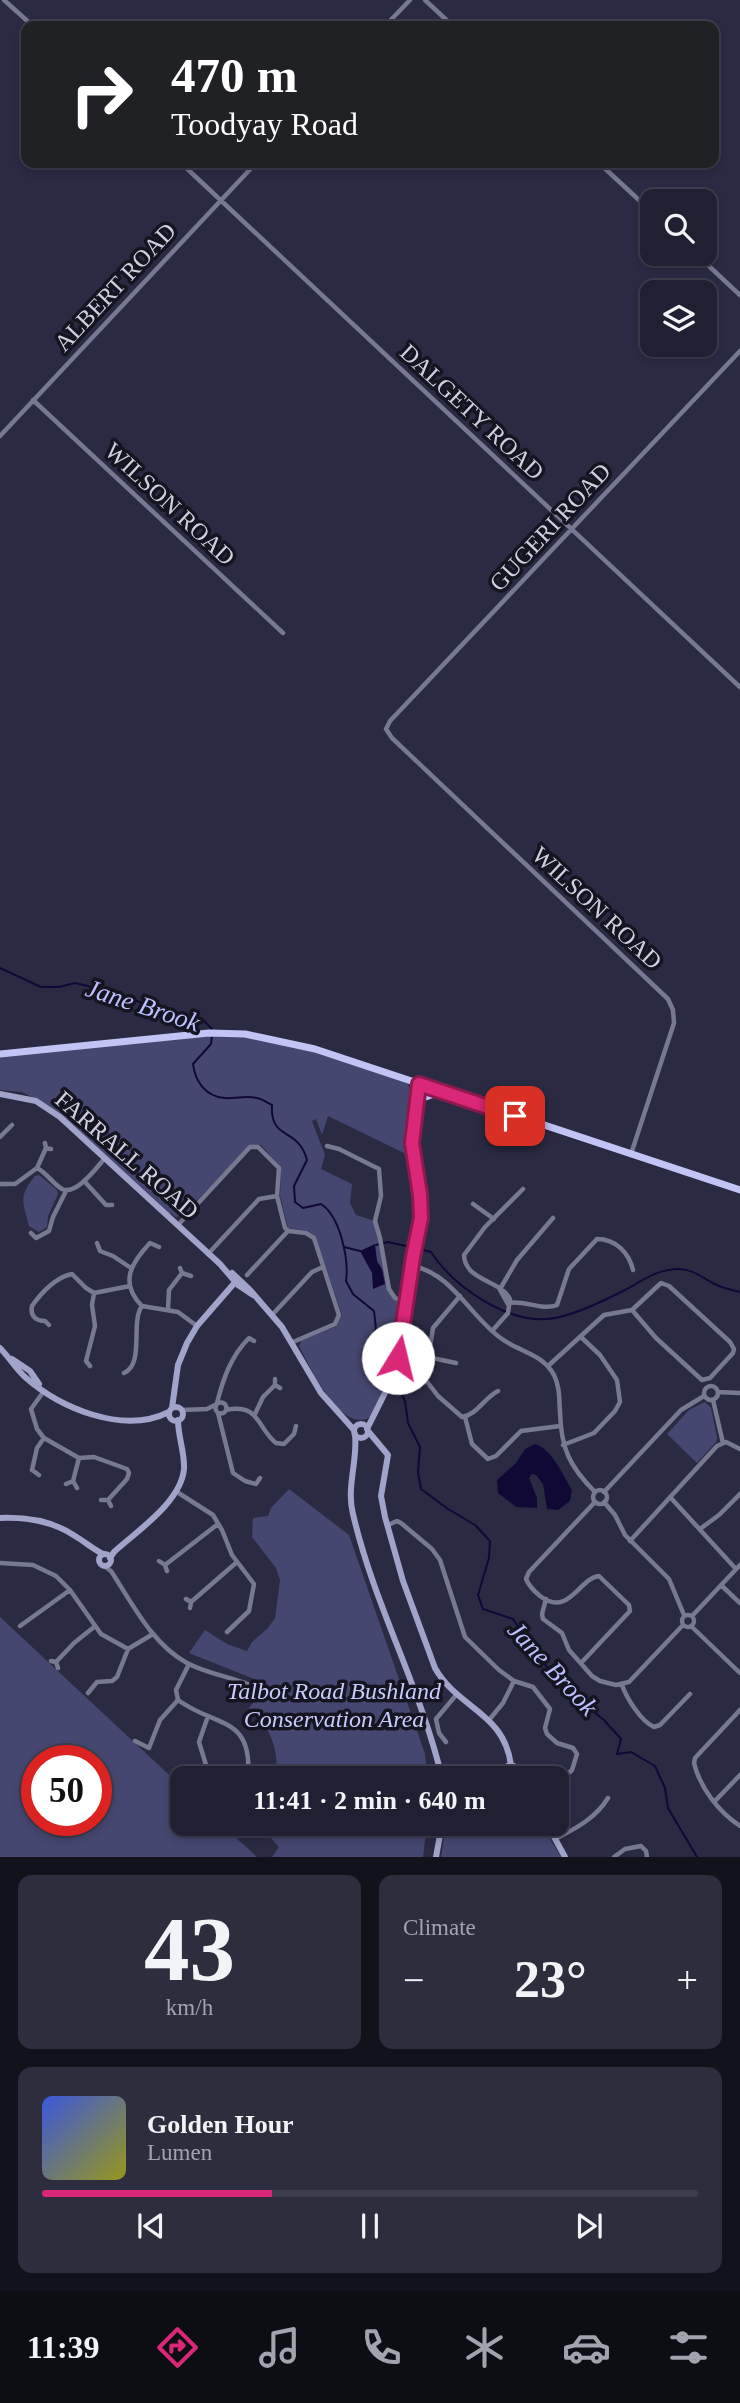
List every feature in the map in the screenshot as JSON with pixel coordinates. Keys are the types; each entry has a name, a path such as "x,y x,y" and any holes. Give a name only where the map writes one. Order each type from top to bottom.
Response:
{"main road":[{"path":"0,1054 199,1034 245,1034 288,1042 740,1190"},
{"path":"422,1085 412,1143 421,1206 403,1326 391,1384 377,1412 358,1435 350,1490 355,1521 373,1580 438,1766"},
{"name":"FARRALL ROAD","path":"0,1094 23,1097 48,1108 253,1295 293,1342 321,1393 358,1435"},
{"path":"418,1100 434,1094 468,1101"},
{"path":"0,1518 49,1523 75,1535 107,1560 167,1504 177,1492 184,1467 175,1396 178,1365 197,1326 238,1282"},
{"path":"0,1348 23,1375 68,1406 82,1412 133,1421 177,1414"},
{"name":"FARRALL ROAD","path":"343,1415 364,1427 378,1442"},
{"path":"358,1435 364,1427"},
{"path":"358,1435 378,1442 388,1455 381,1496 387,1525 403,1581 435,1668 457,1694 499,1730 508,1746 509,1766"},
{"path":"436,1857 440,1836"},
{"path":"553,1836 565,1857"}],"street":[{"path":"4,0 27,21"},
{"path":"390,21 410,0"},
{"path":"425,0 448,21"},
{"name":"DALGETY ROAD","path":"186,168 740,687"},
{"name":"ALBERT ROAD","path":"0,436 251,168"},
{"path":"604,168 640,201"},
{"path":"709,266 740,295"},
{"name":"GUGERI ROAD","path":"386,729 740,351"},
{"name":"WILSON ROAD","path":"33,400 283,633"},
{"name":"WILSON ROAD","path":"386,729 392,738 668,999 673,1010 674,1023 631,1154"},
{"path":"0,1138 8,1126"},
{"path":"327,1146 339,1149 379,1169 380,1199 375,1218 390,1293 394,1298 407,1303"},
{"path":"0,1184 15,1184 37,1168 47,1147"},
{"path":"178,1225 252,1147 260,1148 278,1166 277,1196 288,1231"},
{"path":"31,1233 35,1240 49,1231 53,1216 66,1191 85,1182 105,1158"},
{"path":"37,1168 66,1191"},
{"path":"85,1182 106,1205 112,1205"},
{"path":"492,1331 507,1315 507,1294 471,1272 464,1260 465,1252 523,1189"},
{"path":"208,1254 260,1199 277,1196"},
{"path":"473,1204 494,1219"},
{"path":"500,1289 514,1264 553,1218"},
{"path":"288,1231 306,1233 314,1238 339,1315 339,1321 293,1342"},
{"path":"247,1275 288,1231"},
{"path":"509,1305 523,1302 548,1307 557,1305 567,1272 597,1239 622,1248 633,1270"},
{"path":"159,1247 149,1240 131,1268 130,1286 136,1300 151,1309 178,1312 197,1326"},
{"path":"97,1243 98,1253 113,1256 131,1268"},
{"path":"272,1315 312,1272 323,1267"},
{"path":"413,1267 433,1274 460,1296 492,1331 548,1366 559,1391 563,1445 572,1465 595,1492"},
{"path":"168,1310 169,1290 181,1271 191,1276"},
{"path":"49,1325 45,1321 37,1320 31,1310 34,1302 60,1278 72,1274 94,1293"},
{"path":"548,1366 604,1315 632,1310 657,1285 664,1284 730,1342 733,1353 710,1378 702,1380 656,1338 632,1310"},
{"path":"94,1293 130,1286"},
{"path":"90,1366 83,1361 95,1326 92,1305 94,1293"},
{"path":"460,1296 435,1325 424,1375 426,1381 458,1416 465,1417 498,1391"},
{"path":"128,1373 138,1339 135,1319 142,1306"},
{"path":"251,1337 236,1353 223,1378 221,1420 233,1472 245,1481 256,1484 261,1490"},
{"path":"563,1445 594,1433 620,1402 617,1380 600,1355 581,1337"},
{"path":"427,1357 456,1363"},
{"path":"255,1414 268,1390 277,1384"},
{"path":"713,1400 704,1396 704,1390 710,1386 718,1392 740,1393"},
{"path":"42,1388 31,1409 37,1429 44,1438 79,1458 94,1457 127,1469 127,1479 105,1500 111,1506"},
{"path":"718,1392 713,1400 723,1443"},
{"path":"604,1492 681,1410 704,1396"},
{"path":"177,1414 221,1407 242,1409 255,1414 276,1443 284,1444 297,1434 296,1426"},
{"path":"465,1417 472,1444 484,1457 491,1459 521,1431 560,1426"},
{"path":"39,1475 30,1472 37,1448 44,1438"},
{"path":"630,1541 717,1446 729,1443 740,1449"},
{"path":"77,1489 73,1481 79,1458"},
{"path":"256,1484 260,1478"},
{"path":"66,1483 73,1481"},
{"path":"177,1492 207,1510 218,1524 237,1562 252,1578 254,1589 249,1611 227,1632"},
{"path":"595,1492 604,1492 607,1496 604,1502"},
{"path":"595,1492 595,1502"},
{"path":"700,1530 740,1494"},
{"path":"670,1497 738,1567 692,1616"},
{"path":"581,1663 630,1611 629,1605 595,1576 571,1598 561,1601 546,1599 530,1586 526,1579 529,1572 595,1502 604,1502"},
{"path":"604,1502 630,1541 669,1579 684,1615"},
{"path":"387,1525 397,1521 401,1523 435,1551 465,1637 495,1668 514,1681 531,1685 541,1696 550,1709 545,1728 547,1734 557,1743 577,1752 569,1773"},
{"path":"159,1561 166,1568 218,1524"},
{"path":"107,1560 153,1634 168,1650 189,1664 259,1689"},
{"path":"186,1599 191,1605 237,1562"},
{"path":"0,1563 33,1565 55,1576 70,1590 101,1634 128,1649"},
{"path":"721,1585 740,1603"},
{"path":"18,1627 70,1590"},
{"path":"546,1599 542,1619 562,1633 567,1647 597,1680 622,1685 629,1682 683,1625"},
{"path":"684,1615 692,1616"},
{"path":"683,1625 681,1620 684,1615"},
{"path":"691,1626 694,1621 692,1616"},
{"path":"683,1625 691,1626 740,1673"},
{"path":"55,1663 94,1627"},
{"path":"91,1699 86,1692 97,1682 112,1681 117,1677 128,1649 153,1634"},
{"path":"178,1700 176,1690 189,1664"},
{"path":"489,1720 503,1703 514,1681"},
{"path":"622,1685 626,1695 648,1724 654,1727 660,1725 690,1694"},
{"path":"446,1742 439,1732 436,1719 457,1694"},
{"path":"178,1700 228,1724 246,1744 249,1766"},
{"path":"135,1741 150,1751 160,1720 178,1700"},
{"path":"740,1710 695,1758 695,1768 714,1802 740,1826"},
{"path":"206,1766 199,1742 208,1716"},
{"path":"714,1802 740,1775"},
{"path":"555,1839 584,1822 600,1809 608,1798"},
{"path":"614,1857 625,1849 637,1846 644,1847 647,1857"}],"green space":[{"path":"218,1033 288,1042 398,1077 408,1084 412,1093 408,1122 410,1153 404,1153 328,1116 322,1135 316,1119 312,1121 325,1155 321,1169 352,1184 350,1203 356,1215 375,1221 390,1293 406,1302 395,1372 379,1408 365,1419 353,1419 330,1400 299,1346 302,1340 337,1326 342,1315 316,1237 308,1231 288,1228 280,1196 281,1168 261,1145 249,1146 182,1216 175,1217 171,1213 169,1215 40,1101 22,1092 0,1090 0,1054"},
{"path":"39,1175 56,1189 58,1194 48,1216 47,1227 39,1232 29,1226 23,1199 30,1183"},
{"path":"705,1402 711,1408 717,1438 697,1463 667,1434 689,1410"},
{"name":"Talbot Road Bushland Conservation Area","path":"289,1489 349,1535 425,1754 426,1766 277,1766 272,1739 263,1723 249,1708 267,1684 189,1653 205,1630 227,1644 247,1651 275,1618 280,1580 276,1568 252,1537 253,1518 268,1516 271,1508"},
{"name":"Talbot Road Bushland Conservation Area","path":"0,1617 170,1776 170,1836 234,1836 257,1857 0,1857"},
{"path":"426,1836 423,1857 272,1857 279,1847 270,1837"},
{"path":"444,1836 548,1836 561,1857 441,1857"}],"shaded area":[{"path":"375,1244 377,1261 385,1284 373,1289 372,1273 360,1251"},
{"path":"535,1444 552,1457 572,1490 570,1501 558,1510 547,1509 543,1484 536,1475 532,1474 529,1478 537,1498 537,1508 516,1507 498,1493 497,1480 516,1463 525,1449"}],"waterway":[{"name":"Jane Brook","path":"0,968 41,987 59,987 75,983 92,987 115,999 133,999 167,1014 203,1020 212,1029"},
{"name":"Jane Brook","path":"212,1035 211,1044 193,1064 199,1082 206,1091 217,1097 253,1097 272,1105 275,1124 303,1149 307,1160 294,1186 295,1202 303,1208 321,1204 333,1218 342,1239 346,1281 353,1294 374,1311 376,1329 364,1353 363,1366 373,1375 388,1382"},
{"path":"376,1245 388,1242 415,1248"},
{"path":"344,1247 360,1251"},
{"path":"420,1249 431,1252 452,1277 481,1299 514,1315 531,1318 547,1319 573,1313 610,1298 652,1275 676,1269 688,1270 719,1286 740,1292"},
{"name":"Jane Brook","path":"393,1385 399,1389 405,1401 408,1423 420,1447 418,1472 421,1489 475,1525 490,1541 489,1558 478,1595 483,1609 513,1619 536,1655 576,1698 604,1720 621,1739 617,1754 631,1752 655,1766 665,1788 668,1808 697,1857"}],"route":[{"path":"398,1358 421,1218 412,1143 419,1084 515,1116"}]}
